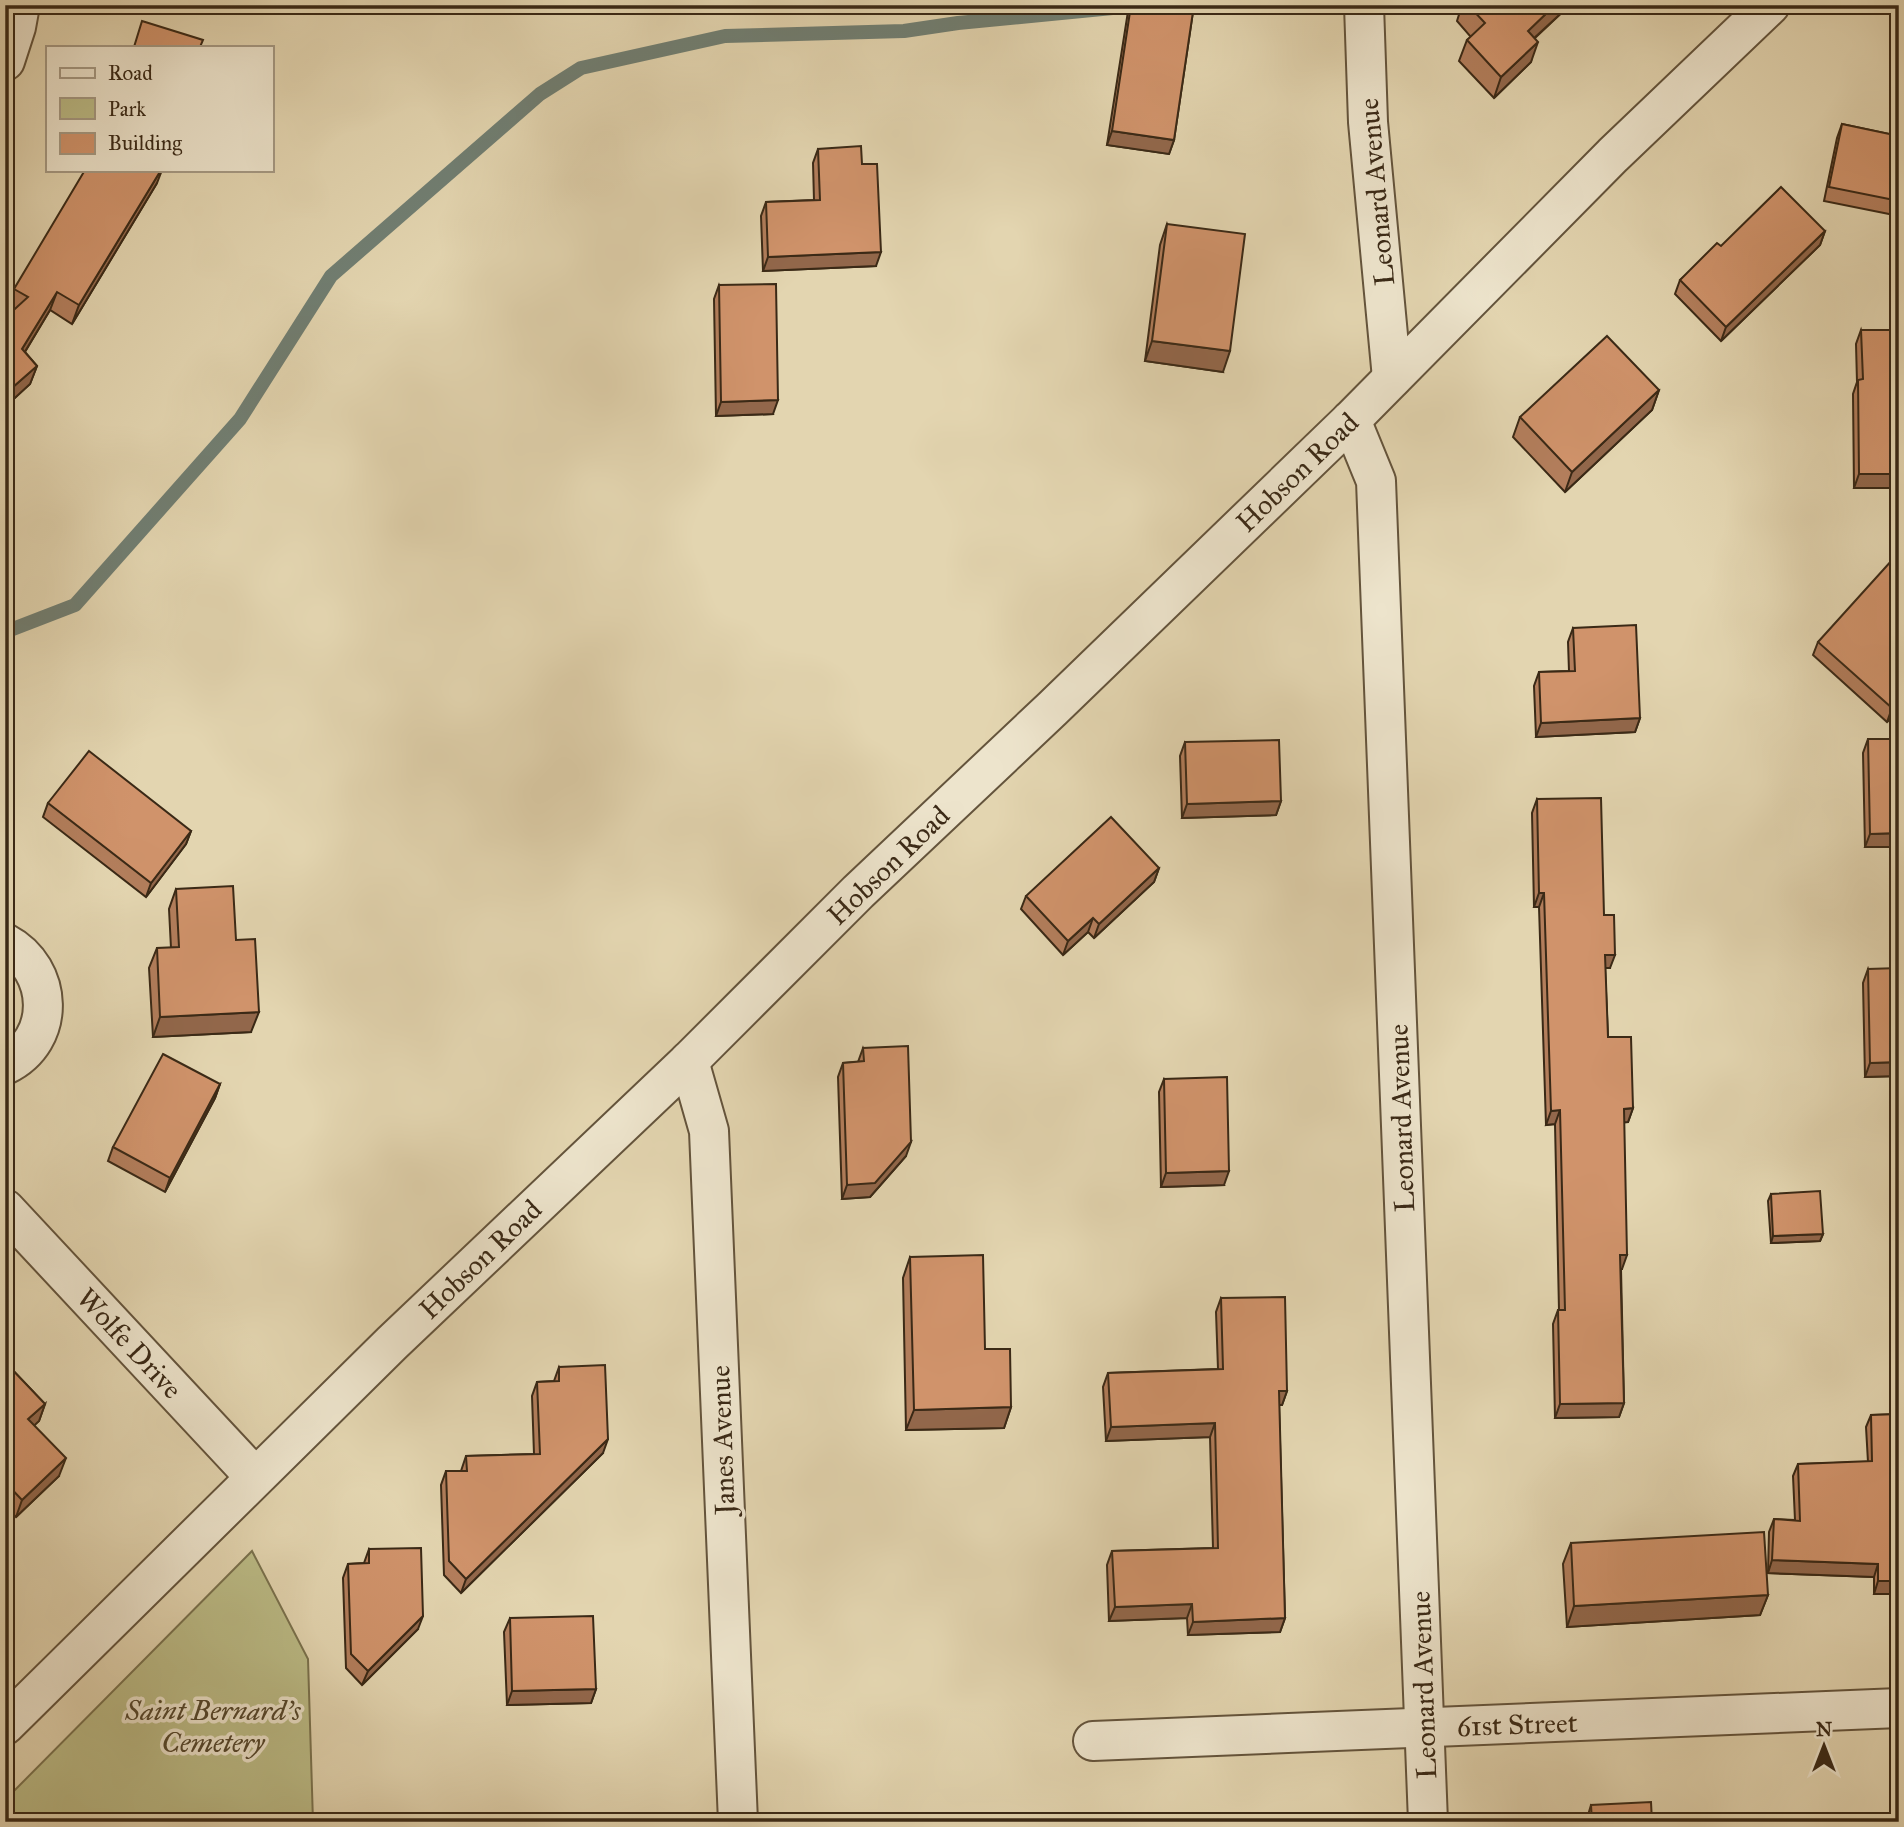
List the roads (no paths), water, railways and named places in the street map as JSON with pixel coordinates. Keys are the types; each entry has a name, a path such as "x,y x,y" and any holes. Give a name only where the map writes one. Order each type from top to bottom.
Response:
{"street":[{"path":"5,61 20,5"},
{"name":"Leonard Avenue","path":"1364,5 1368,122 1392,378"},
{"name":"Hobson Road","path":"5,1725 391,1343 689,1061 858,892 1351,420 1613,155 1770,5"},
{"name":"Leonard Avenue","path":"1351,420 1376,481 1428,1822"},
{"path":"5,943 15,948 31,963 40,983 44,1005 40,1026 30,1045 5,1065"},
{"name":"Janes Avenue","path":"689,1061 709,1130 738,1822"},
{"name":"Wolfe Drive","path":"5,1209 255,1477"},
{"name":"61st Street","path":"1093,1741 1899,1707"}],"waterway":[{"path":"5,632 75,605 240,419 331,276 540,94 581,68 725,36 904,31 958,23 1143,5"}],"park label":[{"name":"Saint Bernard's Cemetery","path":"213,1726"}]}
